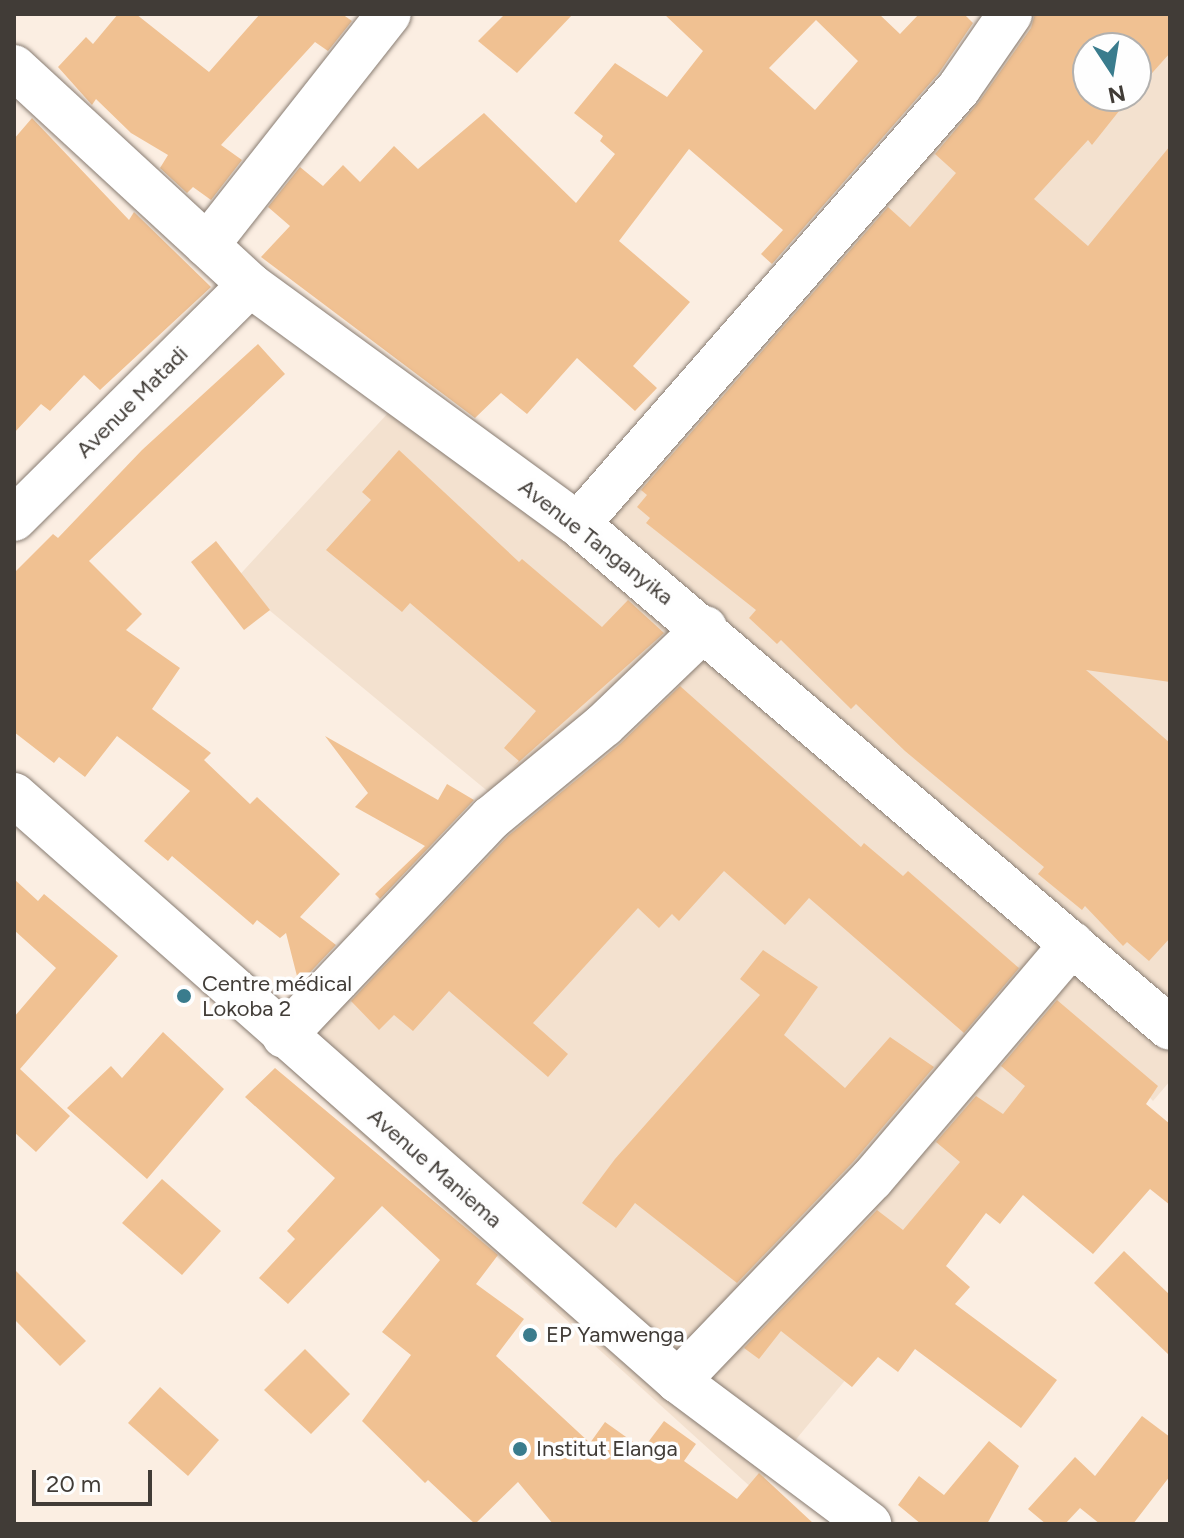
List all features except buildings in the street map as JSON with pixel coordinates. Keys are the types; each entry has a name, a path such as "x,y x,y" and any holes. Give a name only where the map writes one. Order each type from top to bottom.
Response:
{"street":[{"path":"207,245 389,14"},
{"path":"578,524 959,88 1010,14"},
{"name":"Avenue Tanganyika","path":"14,67 250,285 578,524 705,628 1170,1028"},
{"name":"Avenue Matadi","path":"22,497 250,285"},
{"path":"284,1036 491,818 604,725 705,628"},
{"name":"Avenue Maniema","path":"14,795 678,1381 869,1524"},
{"path":"678,1381 872,1179 1072,944"}],"shaded area":[{"path":"1003,14 1170,14 1170,1081 1153,1101 1113,1058 754,1490 272,1053 491,794 234,581 410,389 587,503"}],"place":[{"name":"Centre médical Lokoba 2","path":"184,996"},
{"name":"EP Yamwenga","path":"530,1335"},
{"name":"Institut Elanga","path":"520,1449"}]}
